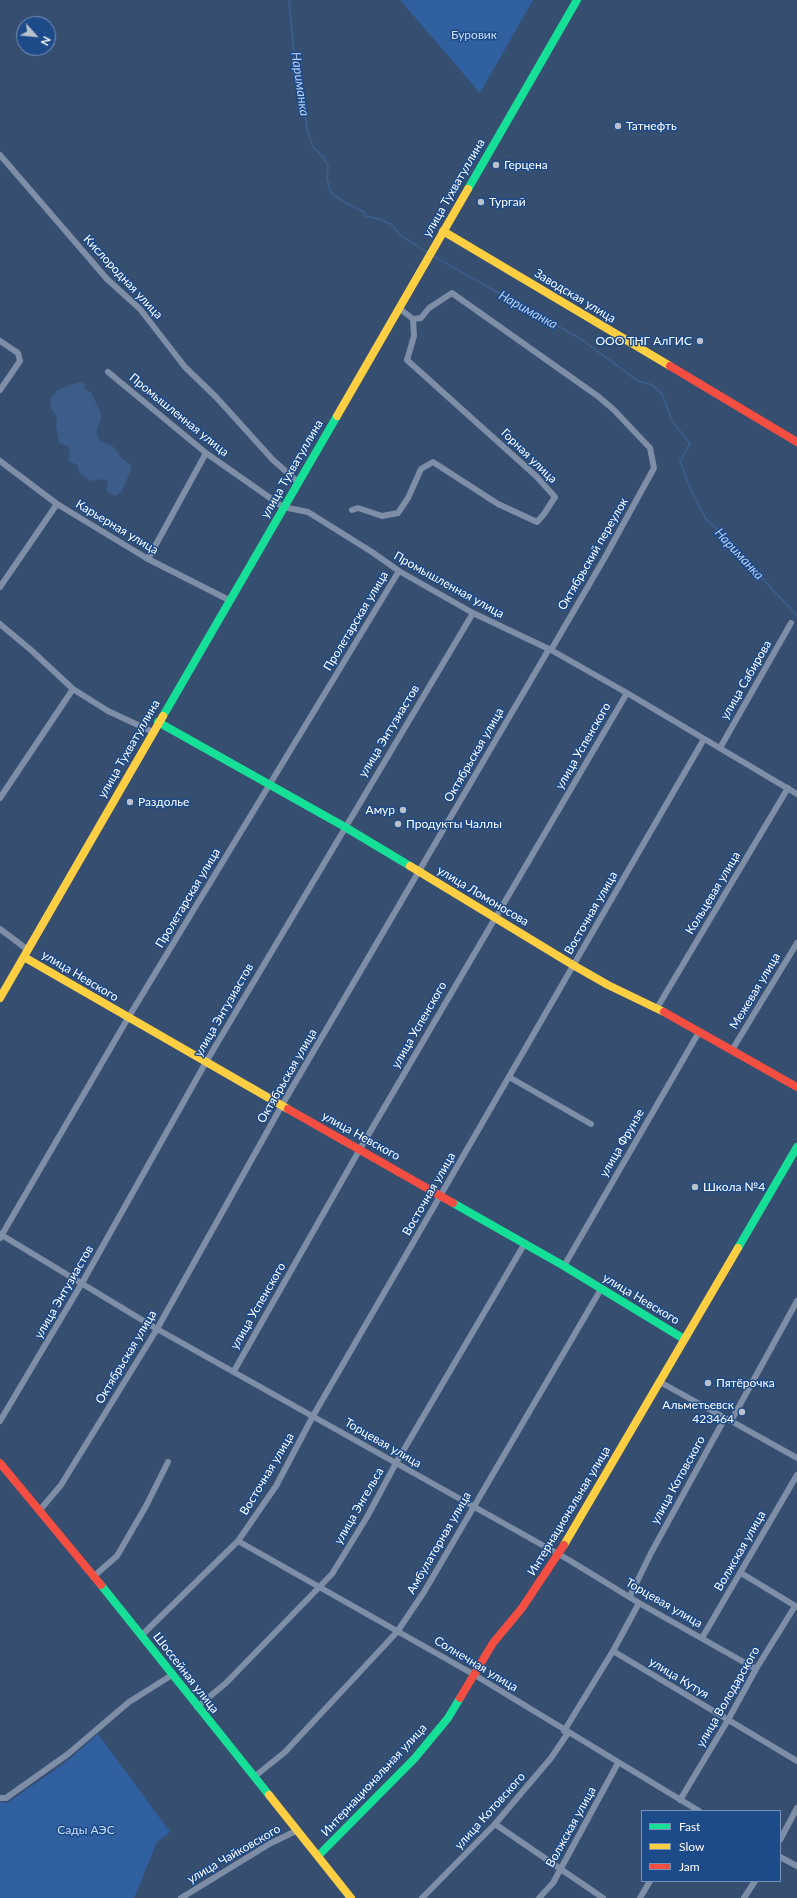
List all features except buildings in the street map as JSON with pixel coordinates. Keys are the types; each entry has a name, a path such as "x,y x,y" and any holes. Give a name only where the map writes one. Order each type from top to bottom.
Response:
{"street":[{"name":"улица Тухватуллина","path":"0,998 158,722 577,0"},
{"name":"Кислородная улица","path":"0,155 107,279 140,309 185,367 216,397 273,460 298,482"},
{"name":"Заводская улица","path":"444,231 797,442"},
{"name":"Октябрьский переулок","path":"412,319 421,318 429,308 452,293 614,410 650,448 654,468 604,559 550,650"},
{"path":"399,308 412,319"},
{"name":"Горная улица","path":"352,510 358,508 382,516 398,513 408,498 421,469 432,462 498,504 537,522 555,497 536,476 407,360 414,336 412,319"},
{"path":"0,341 18,353 20,361 0,390"},
{"name":"Промышленная улица","path":"108,372 206,453 283,507 308,512 372,552 399,572 473,613 550,650 627,693 797,794"},
{"path":"148,559 206,453"},
{"name":"Карьерная улица","path":"0,460 57,504 148,559 229,600"},
{"path":"0,587 57,504"},
{"name":"Пролетарская улица","path":"1,1236 128,1018 268,785 399,572"},
{"name":"улица Энтузиастов","path":"0,1421 82,1283 206,1062 473,613"},
{"name":"улица Сабирова","path":"720,748 791,623"},
{"path":"0,624 73,689 108,711 153,732"},
{"name":"Октябрьская улица","path":"39,1511 61,1485 157,1328 282,1105 550,650"},
{"path":"0,798 73,689"},
{"name":"улица Успенского","path":"234,1371 360,1149 627,693"},
{"name":"улица Ломоносова","path":"158,722 345,827 496,916 573,965 608,985 657,1008 797,1087"},
{"name":"Восточная улица","path":"142,1636 238,1541 276,1486 313,1416 704,738"},
{"name":"Кольцевая улица","path":"657,1008 788,788"},
{"path":"0,929 26,953"},
{"name":"Межевая улица","path":"732,1050 797,943"},
{"name":"улица Невского","path":"26,953 128,1018 525,1243 684,1339"},
{"name":"улица Фрунзе","path":"564,1266 699,1032"},
{"path":"509,1077 591,1124"},
{"name":"Интернациональная улица","path":"318,1856 415,1758 448,1718 492,1643 522,1608 558,1555 797,1147"},
{"name":"Торцевая улица","path":"1,1236 157,1328 473,1506 630,1596 639,1603 756,1669"},
{"name":"улица Энгельса","path":"197,1707 226,1683 332,1574 367,1517 396,1463 525,1243"},
{"name":"Амбулаторная улица","path":"254,1777 285,1752 398,1632 424,1592 601,1289"},
{"name":"улица Котовского","path":"630,1596 651,1553 797,1301"},
{"path":"660,1382 797,1458"},
{"path":"93,1577 117,1556 146,1506 168,1462"},
{"name":"Шоссейная улица","path":"0,1463 298,1830 348,1897"},
{"name":"Волжская улица","path":"702,1638 797,1475"},
{"name":"Солнечная улица","path":"238,1541 473,1674 680,1800 690,1809"},
{"path":"741,1573 796,1607"},
{"name":"улица Котовского","path":"422,1898 495,1824 551,1758 639,1603"},
{"name":"улица Володарского","path":"680,1800 728,1720 756,1669 796,1607"},
{"name":"улица Кутуя","path":"613,1651 797,1761"},
{"path":"0,1798 6,1798 68,1754 130,1702 172,1675"},
{"name":"Волжская улица","path":"539,1898 552,1883 561,1868 618,1763"},
{"path":"781,1838 797,1808"},
{"path":"495,1824 603,1898"},
{"name":"улица Чайковского","path":"181,1898 271,1843 298,1830"},
{"path":"781,1858 797,1866"},
{"path":"640,1898 649,1882"},
{"path":"744,1898 754,1882"}],"green space":[{"name":"Буровик","path":"400,0 533,0 480,93"},
{"name":"Сады АЭС","path":"98,1734 170,1832 157,1842 134,1898 0,1898 0,1802 7,1803 65,1763"}],"shaded area":[{"path":"79,382 85,384 84,389 91,392 101,414 101,419 96,432 100,441 114,447 120,457 132,466 124,487 121,492 115,496 106,491 108,481 104,479 91,481 79,473 78,466 68,460 70,453 68,446 59,443 56,425 57,418 51,408 51,397 59,389"}],"waterway":[{"name":"Нариманка","path":"289,0 294,53 305,110 307,129 313,147 323,157 328,165 327,179 331,193 344,202 364,212 365,216 379,219 391,224 400,235 428,253"},
{"name":"Нариманка","path":"433,256 581,339 638,381 652,385 662,394 672,421 690,444 680,461 690,488 706,519 719,531 797,616"}],"traffic: fast":[{"path":"468,189 577,0"},
{"path":"163,716 337,416"},
{"path":"158,722 345,827 410,866"},
{"path":"738,1248 797,1147"},
{"path":"453,1203 564,1266 684,1339"},
{"path":"101,1585 269,1795"},
{"path":"318,1856 415,1758 448,1718 460,1698"}],"traffic: slow":[{"path":"337,416 468,189"},
{"path":"443,231 670,366"},
{"path":"0,998 163,716"},
{"path":"410,866 573,965 608,985 664,1012"},
{"path":"24,957 288,1109"},
{"path":"564,1545 738,1248"},
{"path":"269,1795 351,1898"}],"traffic: jam":[{"path":"670,366 797,442"},
{"path":"664,1012 797,1087"},
{"path":"288,1109 453,1203"},
{"path":"0,1463 101,1585"},
{"path":"460,1698 493,1643 522,1608 564,1545"}],"place":[{"name":"Татнефть","path":"618,126"},
{"name":"Герцена","path":"496,165"},
{"name":"Тургай","path":"481,202"},
{"name":"ООО ТНГ АлГИС","path":"700,341"},
{"name":"Раздолье","path":"130,802"},
{"name":"Амур","path":"403,810"},
{"name":"Продукты Чаллы","path":"398,824"},
{"name":"Школа №4","path":"695,1187"},
{"name":"Пятёрочка","path":"708,1383"},
{"name":"Альметьевск 423464","path":"742,1412"}]}
